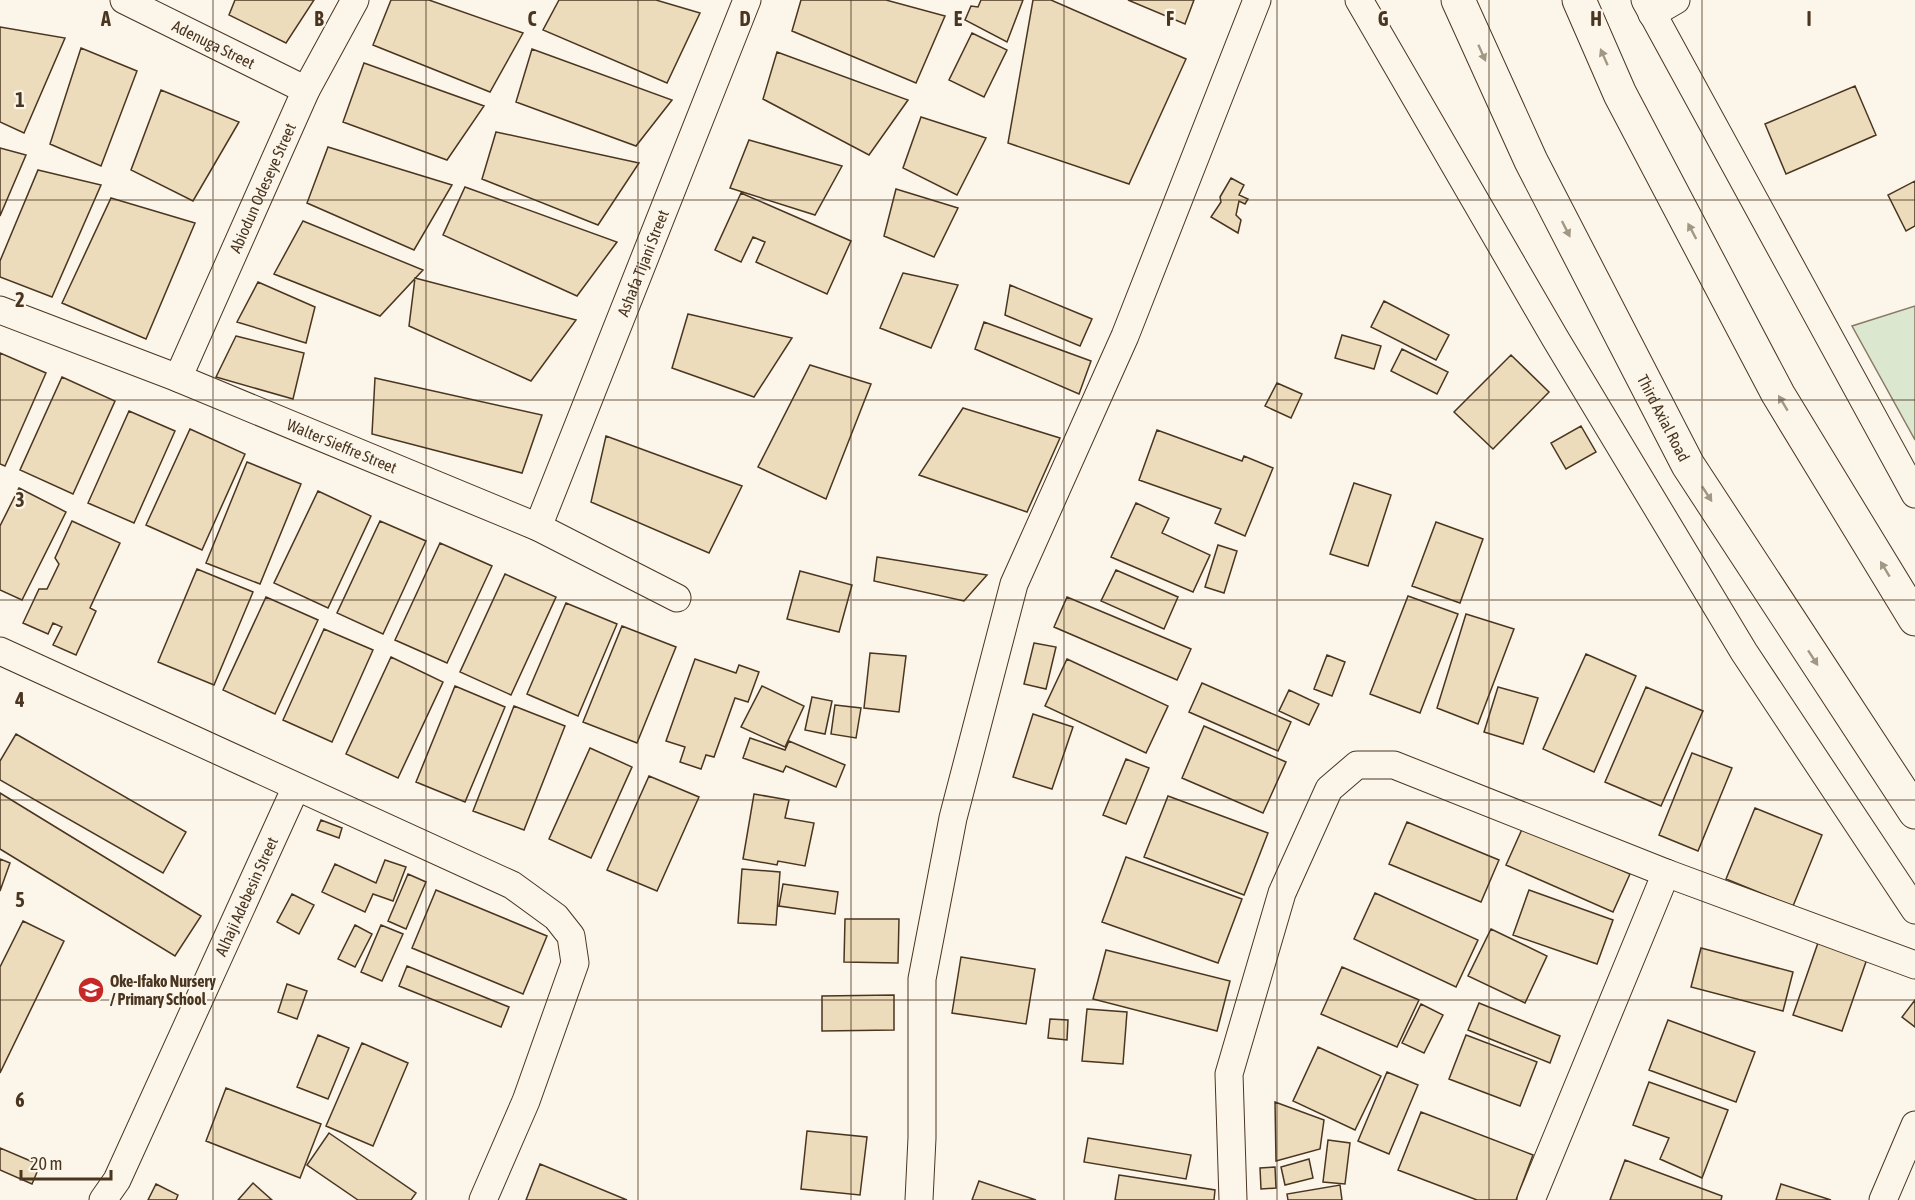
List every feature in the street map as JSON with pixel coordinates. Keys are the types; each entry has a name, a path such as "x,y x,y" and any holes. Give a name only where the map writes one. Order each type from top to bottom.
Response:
{"highway":[{"name":"Third Axial Road","path":"1458,0 1531,161 1688,465 1915,813"},
{"path":"1580,0 1620,94 1778,394 1915,620"}],"street":[{"name":"Adenuga Street","path":"124,0 306,90"},
{"name":"Abiodun Odeseye Street","path":"178,378 306,90 355,0"},
{"name":"Ashafa Tijani Street","path":"538,527 747,0"},
{"path":"919,1200 922,1138 922,979 953,818 1014,584 1125,336 1257,0"},
{"path":"1359,0 1555,338 1744,652 1915,910"},
{"path":"1676,0 1648,7 1915,494"},
{"name":"Walter Sieffre Street","path":"0,310 178,378 538,527 677,598"},
{"path":"0,651 512,885 556,916 571,936 575,963 526,1101 483,1200"},
{"path":"1233,1200 1228,1074 1282,893 1329,789 1357,765 1394,765 1666,873 1915,965"},
{"name":"Alhaji Adebesin Street","path":"104,1200 117,1180 296,787"},
{"path":"1531,1200 1666,873"},
{"path":"1883,1200 1915,1125"}],"green space":[{"path":"1915,306 1915,440 1852,326"}],"building":[{"path":"235,0 314,0 286,43 229,15"},
{"path":"391,0 429,0 523,33 490,92 373,45"},
{"path":"559,0 656,0 700,13 667,83 543,30"},
{"path":"801,0 886,0 945,16 916,83 792,31"},
{"path":"981,0 1023,0 1007,42 965,20 971,6 978,7"},
{"path":"1033,0 1051,0 1186,59 1129,184 1008,143"},
{"path":"1128,0 1194,0 1185,24"},
{"path":"0,27 65,38 24,133 0,122"},
{"path":"972,33 1007,50 984,97 949,80"},
{"path":"81,48 137,71 101,166 50,144"},
{"path":"532,49 672,100 636,146 516,102"},
{"path":"777,52 908,100 869,155 763,99"},
{"path":"364,63 484,106 447,160 343,122"},
{"path":"1855,86 1876,135 1786,174 1765,124"},
{"path":"161,90 239,122 193,201 131,170"},
{"path":"921,117 986,138 957,195 903,168"},
{"path":"496,132 639,163 598,225 482,179"},
{"path":"749,140 842,166 815,215 730,188"},
{"path":"328,147 452,185 414,250 307,203"},
{"path":"0,148 26,155 0,216"},
{"path":"38,170 101,185 52,297 0,277 0,261"},
{"path":"1231,178 1244,185 1239,195 1248,199 1245,204 1239,201 1236,215 1241,220 1238,233 1211,217 1221,202 1220,197"},
{"path":"1915,181 1915,226 1906,231 1888,195"},
{"path":"465,187 617,242 577,296 443,235"},
{"path":"896,189 958,208 934,257 884,236"},
{"path":"741,193 851,241 827,294 756,262 765,242 753,237 741,262 715,250"},
{"path":"111,198 195,223 146,339 62,303"},
{"path":"303,221 423,270 380,316 274,274"},
{"path":"903,273 958,285 931,348 880,328"},
{"path":"415,278 576,320 531,381 409,326"},
{"path":"258,282 315,307 306,343 237,322"},
{"path":"1010,285 1092,319 1080,346 1005,315"},
{"path":"1384,301 1449,335 1436,360 1371,327"},
{"path":"688,314 792,338 754,397 672,368"},
{"path":"984,322 1091,361 1079,394 975,349"},
{"path":"1342,335 1381,346 1374,369 1335,358"},
{"path":"236,336 304,353 293,399 216,377"},
{"path":"1402,349 1448,372 1437,394 1391,371"},
{"path":"0,353 46,373 5,466 0,464"},
{"path":"1511,355 1549,392 1493,449 1454,412"},
{"path":"810,365 871,384 826,499 758,467"},
{"path":"62,377 115,401 73,494 20,470"},
{"path":"375,378 542,415 522,473 372,434"},
{"path":"1277,383 1302,394 1291,418 1265,406"},
{"path":"963,408 1060,438 1027,512 919,475"},
{"path":"129,411 175,431 134,523 88,503"},
{"path":"1581,426 1596,452 1566,469 1551,443"},
{"path":"190,429 245,454 202,550 146,525"},
{"path":"1157,430 1242,461 1244,456 1273,468 1245,536 1215,523 1221,509 1139,480"},
{"path":"606,436 742,486 709,553 591,502"},
{"path":"247,462 301,484 260,584 206,563"},
{"path":"1354,483 1391,495 1368,566 1330,554"},
{"path":"19,488 66,512 22,600 0,590 0,526"},
{"path":"318,491 371,516 328,608 274,583"},
{"path":"1136,503 1169,518 1162,533 1210,555 1193,592 1111,557"},
{"path":"72,521 120,543 90,608 96,611 76,655 53,645 62,627 53,623 48,634 23,623 39,589 47,589 59,564 55,558"},
{"path":"380,521 426,541 383,634 337,613"},
{"path":"1436,522 1483,539 1460,603 1412,586"},
{"path":"440,543 492,566 447,663 395,640"},
{"path":"1218,545 1237,551 1224,593 1205,587"},
{"path":"877,557 987,575 964,601 874,581"},
{"path":"197,569 253,592 214,685 158,662"},
{"path":"1116,570 1178,597 1164,629 1101,601"},
{"path":"800,571 852,585 839,632 787,619"},
{"path":"505,574 556,597 511,695 460,672"},
{"path":"1408,596 1458,614 1420,713 1370,694"},
{"path":"266,597 318,620 275,714 223,690"},
{"path":"1067,597 1191,649 1177,680 1054,627"},
{"path":"566,603 617,624 578,716 527,694"},
{"path":"1466,614 1514,629 1478,724 1437,708"},
{"path":"622,626 676,647 637,743 583,722"},
{"path":"324,629 373,650 332,742 283,720"},
{"path":"1034,643 1056,647 1046,689 1024,684"},
{"path":"870,653 906,656 899,712 864,708"},
{"path":"1586,654 1636,676 1594,772 1543,749"},
{"path":"1327,655 1345,662 1332,696 1314,689"},
{"path":"391,657 443,682 398,778 346,754"},
{"path":"695,659 736,673 739,665 759,672 748,702 735,698 714,757 706,755 701,769 680,762 685,747 666,741"},
{"path":"1067,659 1168,706 1146,753 1045,706"},
{"path":"1202,683 1291,722 1278,751 1189,712"},
{"path":"455,686 505,707 465,802 416,782"},
{"path":"762,686 804,706 785,747 741,727"},
{"path":"1498,687 1538,698 1523,744 1484,732"},
{"path":"1646,687 1703,711 1661,806 1605,782"},
{"path":"1289,690 1319,704 1309,725 1279,711"},
{"path":"812,697 832,701 825,734 805,730"},
{"path":"835,705 861,708 856,738 831,734"},
{"path":"514,706 565,726 524,830 473,811"},
{"path":"1033,714 1073,727 1052,789 1013,777"},
{"path":"1204,726 1286,762 1263,813 1182,778"},
{"path":"16,734 186,832 163,873 0,780 0,761"},
{"path":"750,738 785,750 789,741 845,765 836,787 786,766 783,772 743,758"},
{"path":"590,748 632,767 591,858 549,839"},
{"path":"1692,753 1732,768 1698,851 1659,835"},
{"path":"1126,759 1149,768 1126,824 1103,815"},
{"path":"649,776 699,797 657,891 607,870"},
{"path":"0,793 201,916 175,956 0,849"},
{"path":"754,794 789,800 785,818 814,823 805,866 778,861 777,865 743,859"},
{"path":"1168,796 1268,833 1244,895 1144,857"},
{"path":"1755,808 1822,835 1793,906 1726,879"},
{"path":"321,820 342,828 339,838 317,830"},
{"path":"1407,822 1499,860 1481,902 1389,864"},
{"path":"1523,827 1630,874 1613,912 1506,865"},
{"path":"1126,857 1242,899 1218,963 1102,922"},
{"path":"0,859 10,863 0,891"},
{"path":"385,860 406,867 393,901 373,894 365,912 322,892 335,864 376,883"},
{"path":"742,869 780,872 776,925 738,923"},
{"path":"408,874 426,882 406,929 388,921"},
{"path":"783,884 838,892 835,914 779,906"},
{"path":"436,890 547,936 523,994 412,948"},
{"path":"1529,890 1613,920 1597,964 1513,935"},
{"path":"1375,893 1478,940 1456,987 1354,939"},
{"path":"292,894 314,905 299,934 277,922"},
{"path":"845,919 899,919 898,963 844,962"},
{"path":"23,921 64,941 0,1073 0,967"},
{"path":"355,925 372,934 355,967 338,959"},
{"path":"381,925 403,934 382,981 361,972"},
{"path":"1491,929 1547,956 1525,1003 1468,976"},
{"path":"1819,940 1868,956 1842,1031 1793,1015"},
{"path":"1701,948 1793,972 1783,1011 1691,987"},
{"path":"1106,950 1230,981 1217,1031 1093,999"},
{"path":"961,957 1035,969 1026,1024 952,1013"},
{"path":"407,966 509,1007 501,1027 399,986"},
{"path":"1342,967 1419,1000 1397,1047 1321,1014"},
{"path":"287,984 307,991 297,1019 278,1012"},
{"path":"894,995 894,1030 822,1031 822,996"},
{"path":"1915,1000 1915,1027 1902,1017"},
{"path":"1479,1003 1560,1036 1550,1063 1468,1030"},
{"path":"1421,1004 1443,1015 1424,1053 1402,1043"},
{"path":"1087,1009 1127,1012 1123,1064 1082,1061"},
{"path":"1050,1019 1068,1020 1067,1040 1048,1038"},
{"path":"1668,1020 1755,1052 1736,1102 1649,1070"},
{"path":"318,1035 349,1048 328,1099 297,1087"},
{"path":"1466,1035 1537,1062 1520,1106 1449,1079"},
{"path":"362,1043 408,1063 373,1146 326,1126"},
{"path":"1318,1047 1381,1076 1355,1130 1293,1101"},
{"path":"1387,1072 1418,1085 1389,1154 1358,1141"},
{"path":"1649,1082 1728,1110 1702,1178 1660,1159 1669,1138 1633,1125"},
{"path":"226,1088 321,1124 300,1178 206,1141"},
{"path":"1275,1102 1324,1120 1320,1149 1276,1161"},
{"path":"1421,1112 1533,1155 1516,1200 1477,1200 1398,1170"},
{"path":"807,1131 867,1137 860,1195 801,1189"},
{"path":"329,1133 416,1193 411,1200 358,1200 307,1165"},
{"path":"1088,1138 1191,1155 1186,1179 1084,1162"},
{"path":"1328,1140 1350,1143 1345,1184 1323,1182"},
{"path":"0,1148 40,1165 32,1184 0,1170"},
{"path":"1309,1159 1313,1178 1285,1185 1281,1167"},
{"path":"1625,1160 1722,1196 1721,1200 1610,1200"},
{"path":"540,1164 627,1200 526,1200"},
{"path":"1275,1167 1276,1188 1261,1189 1260,1168"},
{"path":"1119,1175 1215,1190 1214,1200 1115,1200"},
{"path":"979,1181 1036,1200 972,1200"},
{"path":"253,1183 272,1200 238,1200"},
{"path":"156,1184 178,1195 176,1200 148,1200"},
{"path":"1781,1184 1831,1200 1776,1200"},
{"path":"1340,1185 1342,1200 1288,1200 1287,1194"}],"place":[{"name":"Oke-Ifako Nursery / Primary School","path":"91,990"}]}
